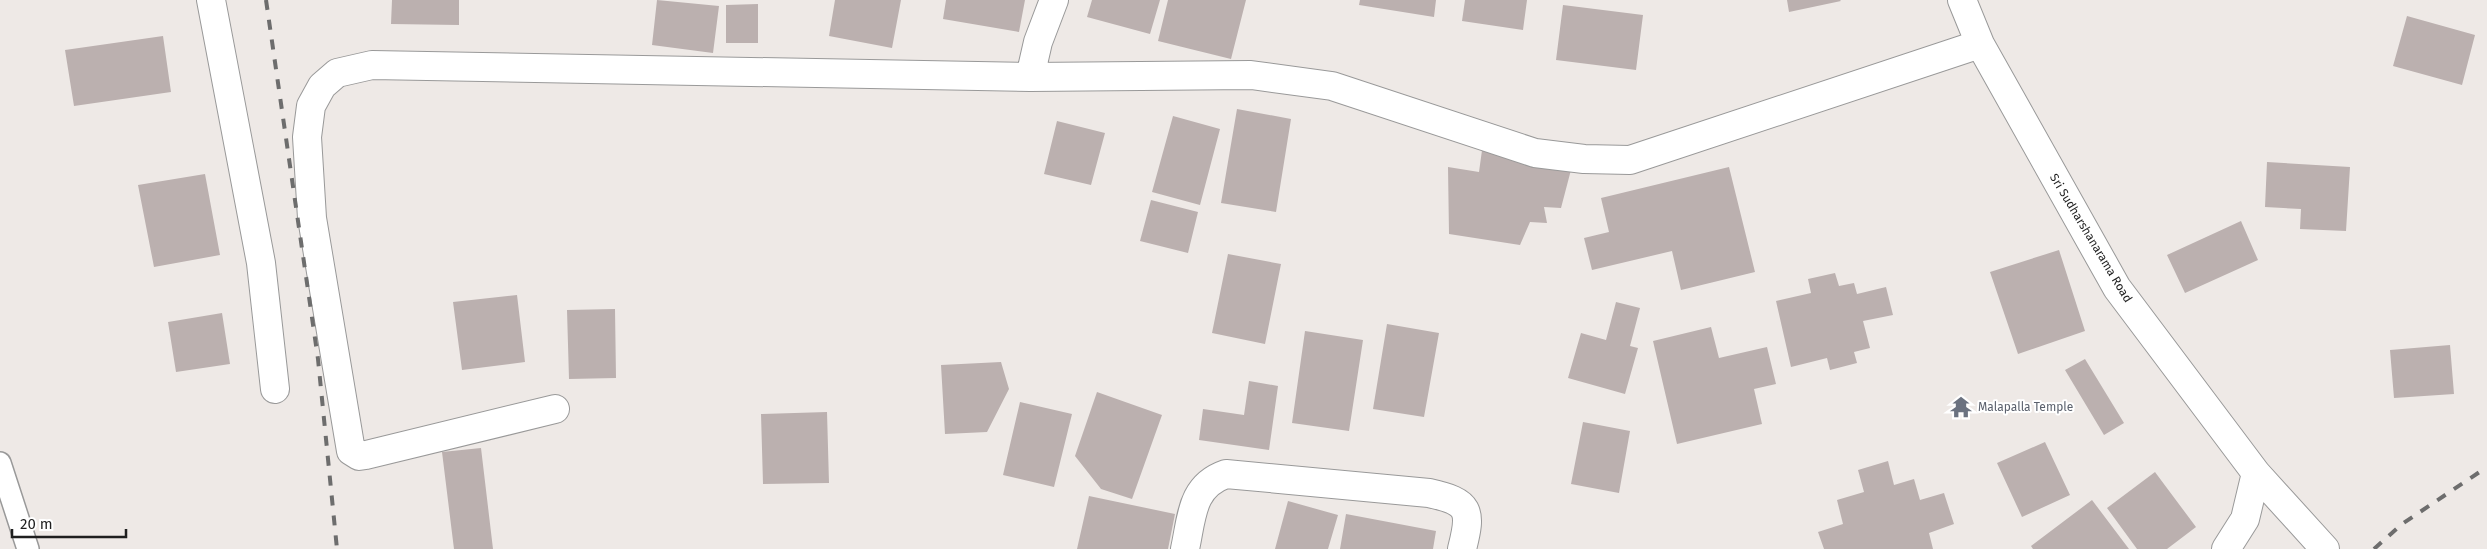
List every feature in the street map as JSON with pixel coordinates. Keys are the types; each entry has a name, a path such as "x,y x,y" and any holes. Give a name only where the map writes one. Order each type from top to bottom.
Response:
{"street":[{"path":"210,0 261,264 274,389"},
{"path":"1030,77 1038,42 1054,0"},
{"name":"Sri Sudharshanarama Road","path":"1962,0 1980,44 2117,288 2256,473 2325,549"},
{"path":"555,409 366,455 358,456 351,451 343,412 334,338 312,218 307,137 310,106 322,86 337,73 372,65 1030,77 1251,75 1332,86 1535,153 1584,159 1630,160 1980,44"},
{"path":"2226,549 2245,519 2256,473"},
{"path":"1185,549 1196,501 1201,489 1212,480 1226,474 1429,493 1452,498 1463,506 1469,523 1462,549"}],"lane":[{"path":"0,462 28,549"}],"building":[{"path":"392,0 459,0 459,25 391,24"},
{"path":"657,0 719,6 713,53 652,45"},
{"path":"835,0 901,0 892,48 829,36"},
{"path":"946,0 1025,0 1019,32 943,19"},
{"path":"1092,0 1160,0 1150,34 1087,17"},
{"path":"1168,0 1246,0 1231,59 1158,41"},
{"path":"1360,0 1436,0 1434,17 1359,5"},
{"path":"1465,0 1527,0 1523,30 1462,21"},
{"path":"1787,0 1840,0 1841,1 1789,12"},
{"path":"758,4 758,43 726,43 726,5"},
{"path":"1563,5 1643,15 1636,70 1556,60"},
{"path":"2407,16 2475,35 2462,85 2393,66"},
{"path":"163,36 171,92 74,106 65,50"},
{"path":"1237,109 1291,119 1276,212 1221,203"},
{"path":"1173,116 1220,129 1200,205 1152,192"},
{"path":"1057,121 1105,133 1091,185 1044,174"},
{"path":"1483,143 1572,166 1561,208 1544,207 1547,223 1530,222 1520,245 1449,234 1448,167 1479,172"},
{"path":"2267,162 2350,167 2346,231 2300,229 2301,209 2265,207"},
{"path":"1729,167 1755,272 1681,290 1672,251 1592,270 1584,238 1609,232 1601,198"},
{"path":"205,174 220,255 154,267 138,185"},
{"path":"1151,200 1198,212 1188,253 1140,241"},
{"path":"2241,221 2258,260 2185,293 2167,255"},
{"path":"2059,250 2085,331 2018,354 1990,272"},
{"path":"1228,254 1281,264 1265,344 1212,333"},
{"path":"1835,273 1839,286 1854,283 1857,294 1886,287 1893,315 1863,321 1870,348 1854,352 1857,363 1830,370 1827,358 1791,367 1776,301 1811,293 1808,279"},
{"path":"517,295 525,362 462,370 453,302"},
{"path":"1616,302 1640,308 1630,346 1638,348 1625,394 1568,378 1581,333 1606,340"},
{"path":"615,309 616,378 569,379 567,310"},
{"path":"222,313 230,364 176,372 168,322"},
{"path":"1387,324 1439,333 1424,417 1373,409"},
{"path":"1711,327 1719,358 1767,347 1776,384 1754,389 1762,424 1677,444 1653,341"},
{"path":"1305,331 1363,340 1349,431 1292,423"},
{"path":"2450,345 2454,394 2394,398 2390,350"},
{"path":"2085,359 2124,423 2104,435 2065,370"},
{"path":"1001,362 1009,389 987,432 945,434 941,365"},
{"path":"1249,381 1278,386 1269,450 1199,440 1203,409 1244,415"},
{"path":"1097,392 1162,415 1132,499 1101,489 1075,456"},
{"path":"1020,402 1072,414 1054,487 1003,475"},
{"path":"827,412 829,483 763,484 761,414"},
{"path":"1583,422 1630,431 1619,493 1571,484"},
{"path":"2045,442 2070,495 2022,517 1997,463"},
{"path":"481,448 493,549 454,549 442,452"},
{"path":"1888,461 1894,485 1914,479 1920,500 1944,493 1954,524 1929,533 1933,549 1824,549 1818,532 1843,524 1837,500 1864,492 1858,470"},
{"path":"2155,472 2196,527 2167,549 2137,549 2107,508"},
{"path":"1089,496 1175,514 1168,549 1077,549"},
{"path":"2092,500 2129,549 2033,549 2031,546"},
{"path":"1288,501 1338,515 1328,549 1275,549"},
{"path":"1346,514 1436,531 1433,549 1340,549"}],"railway":[{"path":"266,0 318,359 337,549"},
{"path":"2374,549 2402,524 2487,467"}],"place":[{"name":"Malapalla Temple","path":"1961,407"}]}
